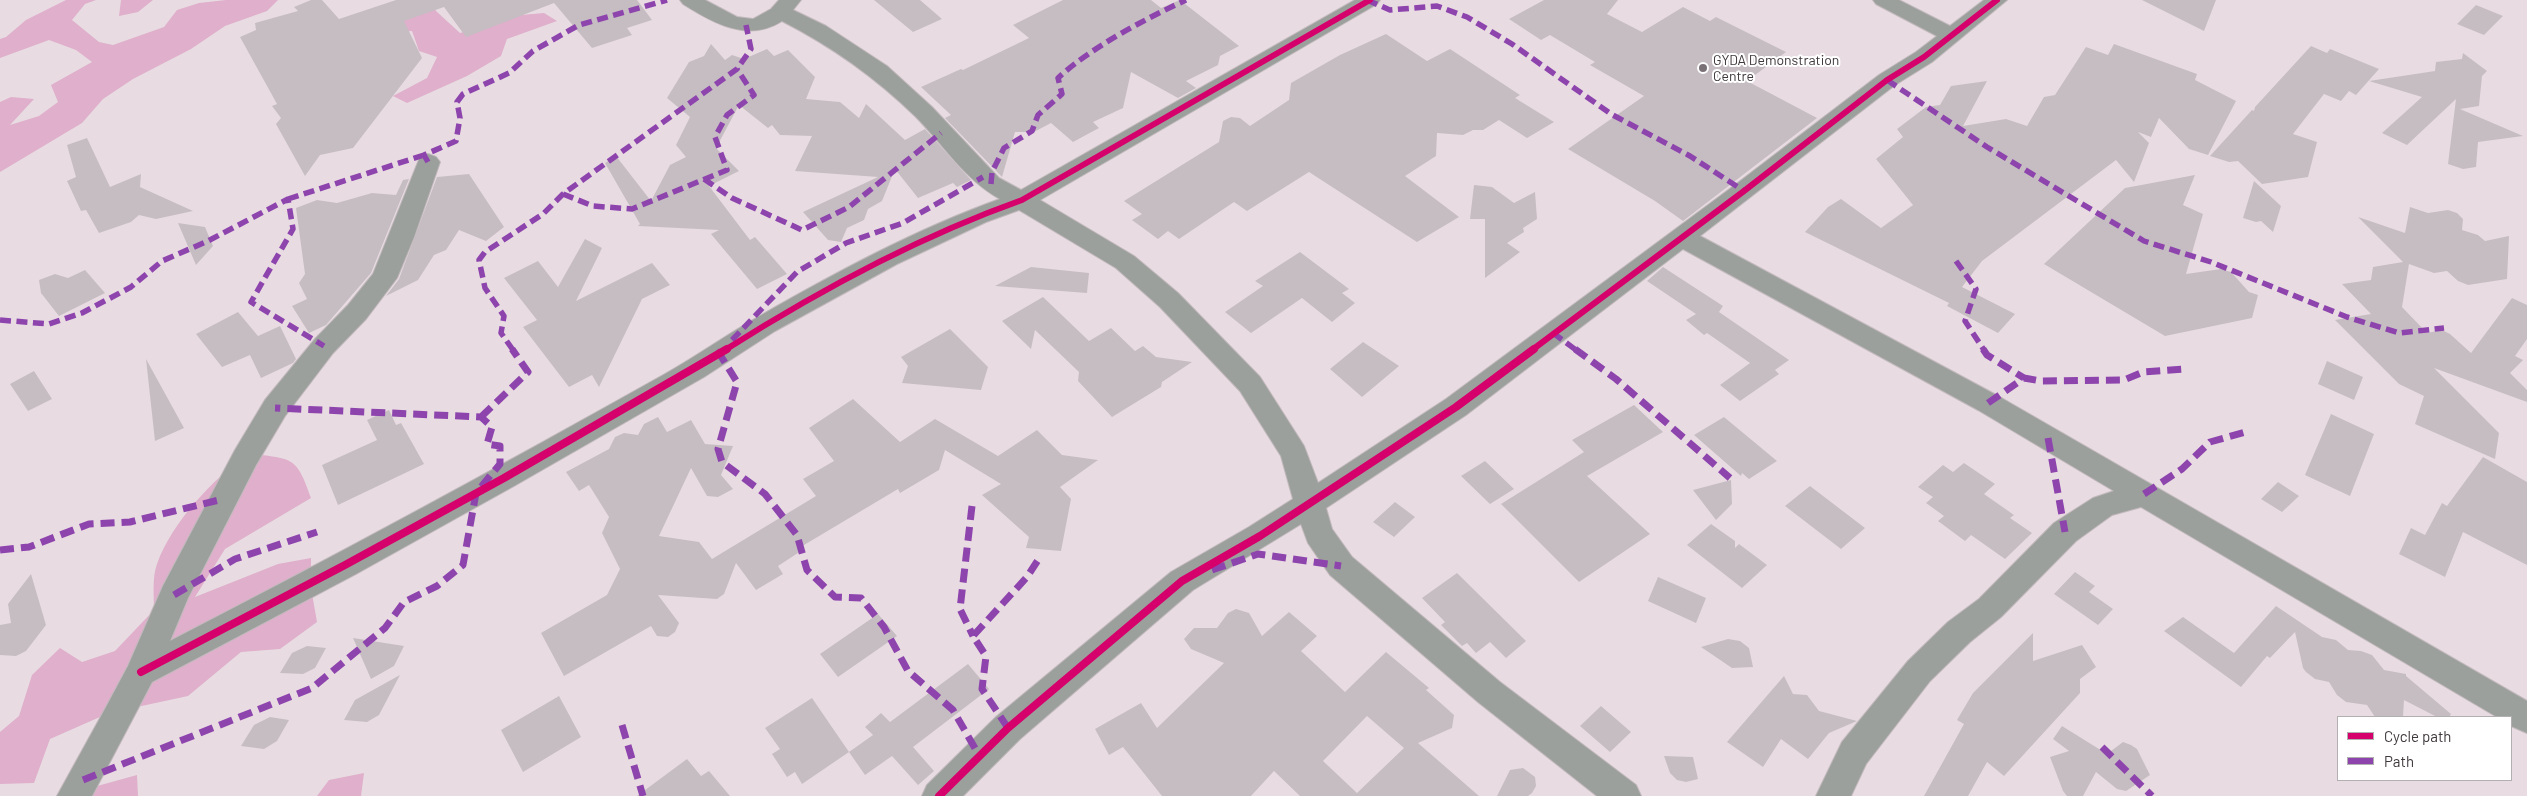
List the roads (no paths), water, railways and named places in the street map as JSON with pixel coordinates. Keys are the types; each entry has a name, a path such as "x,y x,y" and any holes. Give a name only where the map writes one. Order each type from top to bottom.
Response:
{"street":[{"path":"690,0 725,22 736,25 772,19 786,6 818,31 879,71 924,112 991,184 1022,200 1125,262 1169,300 1250,384 1294,454 1308,504 1319,534 1341,566 1489,692 1624,796"},
{"path":"141,672 345,565 504,478 694,370 766,324 888,258 977,216 1022,200 1370,0"},
{"path":"1883,0 1952,35"},
{"path":"939,796 1008,728 1182,580 1260,536 1456,407 1681,237 1744,192 1887,80 1924,57 1997,0"},
{"path":"74,796 118,720 174,595 227,491 270,417 324,346 358,312 384,278 402,237 428,162"},
{"path":"1681,237 1988,403 2527,718"},
{"path":"1833,796 1854,753 1919,671 1946,645 1990,608 2065,532 2104,506 2144,494"}],"place":[{"name":"GYDA Demonstration Centre","path":"1703,68"}]}
